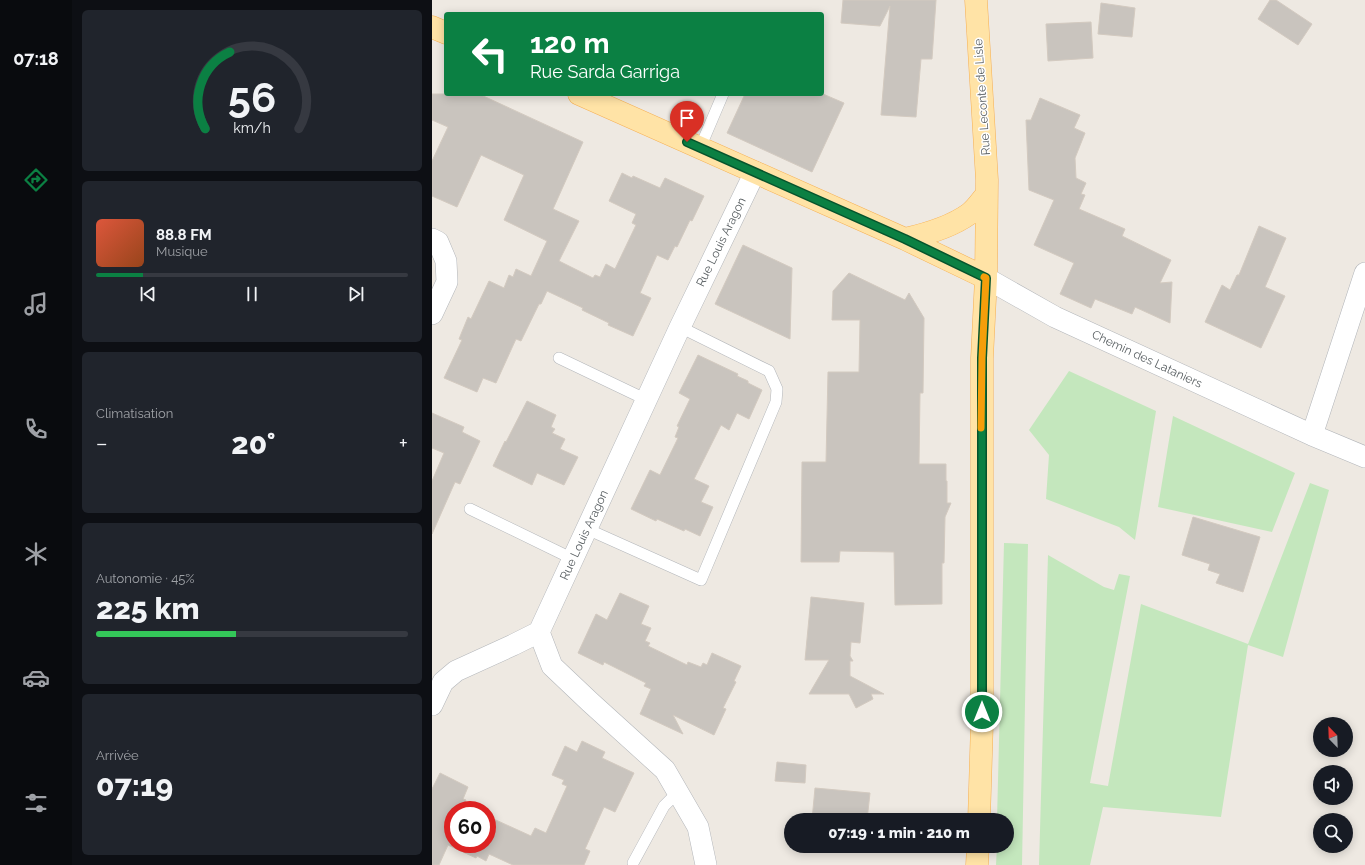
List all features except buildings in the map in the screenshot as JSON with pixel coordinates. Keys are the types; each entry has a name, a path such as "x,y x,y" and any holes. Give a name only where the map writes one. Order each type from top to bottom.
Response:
{"main road":[{"name":"Rue Leconte de Lisle","path":"976,0 987,180 986,278"},
{"path":"432,27 444,32"},
{"path":"583,96 905,239 986,278 982,358 982,723 979,813"},
{"path":"905,239 934,231 955,222 970,213 986,195"},
{"path":"977,865 978,853"}],"street":[{"name":"Rue Louis Aragon","path":"539,632 680,327 755,172"},
{"path":"432,239 438,242 446,262 447,282 432,314"},
{"path":"1312,435 1365,273"},
{"name":"Chemin des Lataniers","path":"986,278 1055,316 1312,435 1365,457"},
{"path":"432,705 443,682 456,671 539,632 552,666 665,770 698,827 706,865"}],"lane":[{"path":"700,148 723,96"},
{"path":"587,529 701,580 776,402 777,389 769,371 680,327"},
{"path":"559,358 647,400"},
{"path":"470,510 573,559"},
{"path":"633,864 664,806 678,792"}],"green space":[{"path":"1069,371 1156,411 1135,540 1119,527 1046,499 1049,455 1029,430"},
{"path":"1173,416 1295,473 1272,532 1158,507"},
{"path":"1310,483 1329,490 1283,657 1248,645 1221,817 1103,807 1090,865 1039,865 1048,555 1104,587 1114,590 1119,574 1130,576 1090,783 1108,786 1141,604 1248,644"},
{"path":"1004,543 1028,544 1022,865 996,865 997,853 1014,853 1014,813 997,813"}],"slow traffic":[{"path":"981,428 982,358 986,278 984,277"}],"route":[{"path":"687,142 905,239 986,278 982,358 982,712"}]}
